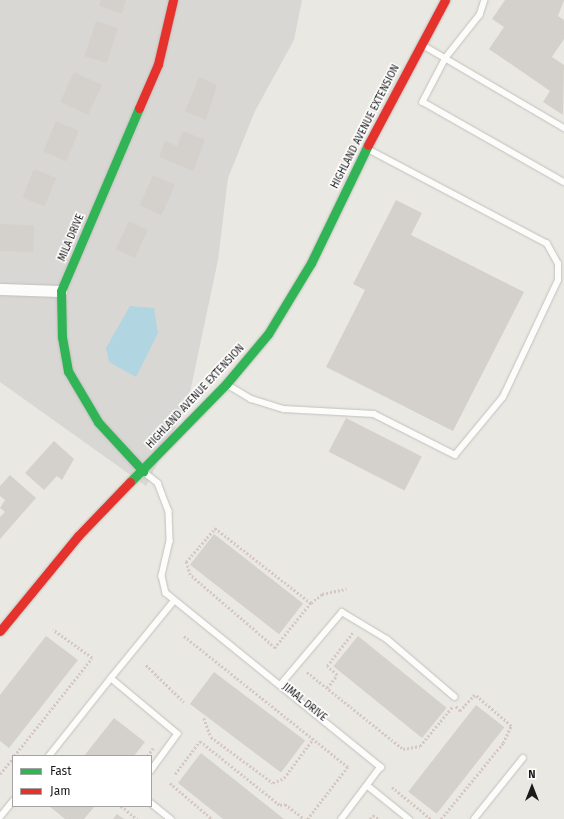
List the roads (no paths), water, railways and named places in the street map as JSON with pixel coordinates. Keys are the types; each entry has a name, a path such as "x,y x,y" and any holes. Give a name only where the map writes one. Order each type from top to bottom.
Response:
{"street":[{"name":"MILA DRIVE","path":"143,471 98,422 68,371 62,337 61,291 158,64 173,0"},
{"name":"HIGHLAND AVENUE EXTENSION","path":"0,631 78,536 143,471 226,384 268,334 290,298 366,149 445,0"},
{"path":"0,289 61,291"}],"lane":[{"path":"485,0 480,15 446,58 423,102 564,182"},
{"path":"421,44 564,128"},
{"path":"226,384 251,399 284,409 374,414 455,455 503,397 558,280 558,264 547,244 366,149"},
{"name":"JIMAL DRIVE","path":"143,471 158,483 169,511 170,541 162,585 173,602 281,684 381,767 342,819"},
{"path":"50,755 173,602"},
{"path":"281,684 342,612 387,640 455,697"},
{"path":"111,678 178,734 152,770"},
{"path":"474,819 523,758"},
{"path":"368,786 409,819"},
{"path":"0,817 12,802"},
{"path":"152,804 171,819"}],"water":[{"path":"130,306 154,308 158,333 136,377 109,362 106,348"}]}
